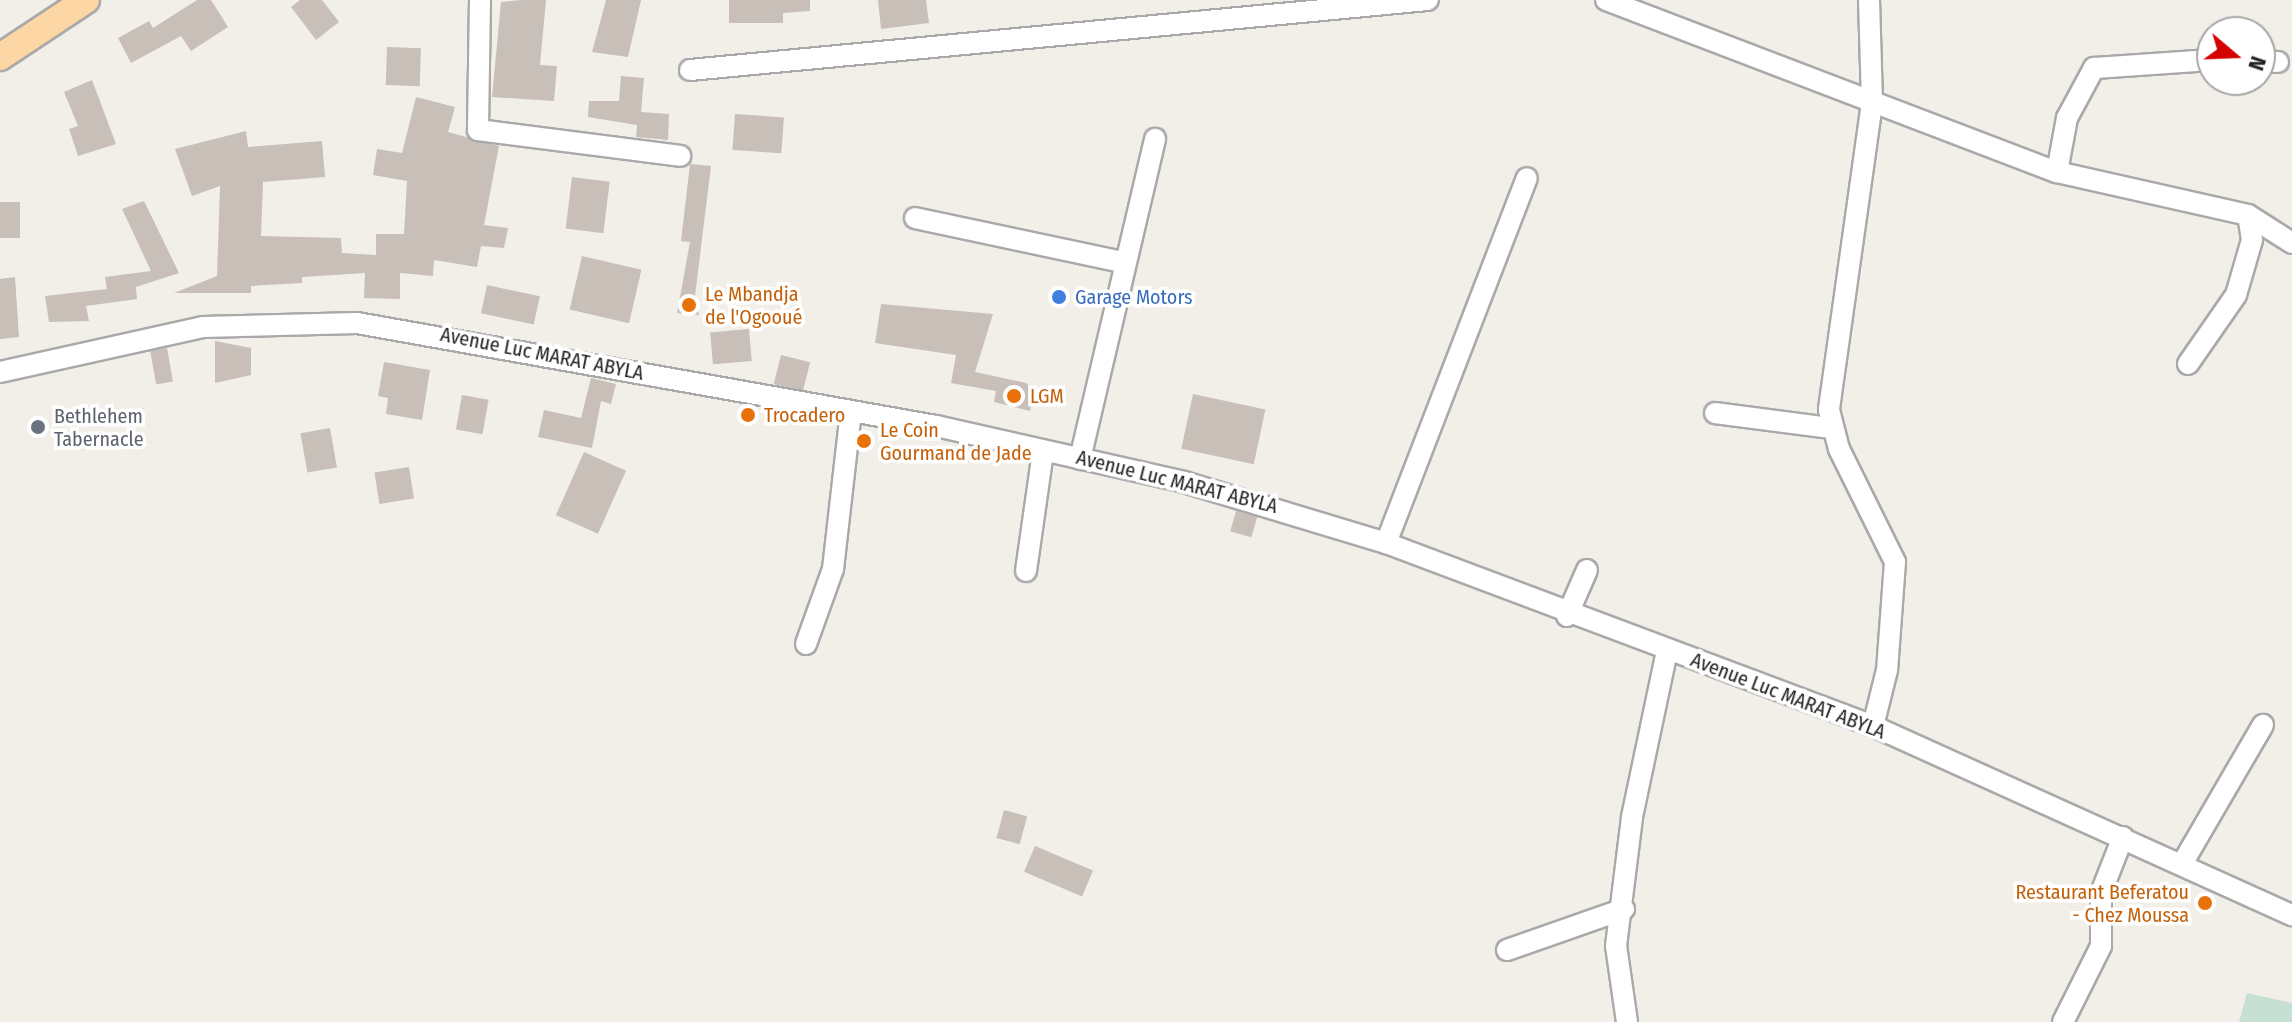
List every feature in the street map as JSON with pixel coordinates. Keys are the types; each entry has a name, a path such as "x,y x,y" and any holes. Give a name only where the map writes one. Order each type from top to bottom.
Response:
{"main road":[{"path":"0,57 86,0"}],"street":[{"path":"480,0 478,130 680,156"},
{"path":"690,70 1428,0"},
{"path":"1606,0 2057,172 2248,215 2292,243"},
{"path":"1869,0 1872,103 1831,428 1895,562 1887,670 1873,726"},
{"path":"2057,172 2067,118 2094,68 2196,61"},
{"path":"1080,459 1122,262 1155,139"},
{"path":"1386,543 1527,178"},
{"path":"2188,364 2236,295 2252,240 2248,215"},
{"path":"915,218 1122,262"},
{"name":"Avenue Luc MARAT ABYLA","path":"0,372 148,336 312,321 458,336 1043,451 1262,501 1386,543 1567,616 1873,726 2292,915"},
{"path":"806,644 833,569 851,412"},
{"path":"1715,413 1831,428"},
{"path":"1026,571 1043,451"},
{"path":"1567,616 1587,570"},
{"path":"1627,1022 1616,946 1624,909 1632,817 1667,651"},
{"path":"2182,864 2263,725"},
{"path":"2063,1022 2101,946 2101,893 2123,837"},
{"path":"1507,950 1624,909"}],"green space":[{"path":"2247,993 2292,1003 2292,1022 2239,1022"}],"building":[{"path":"197,0 211,0 228,27 191,51 181,36 131,63 118,38 149,21 153,28"},
{"path":"300,0 322,0 339,22 316,40 291,7"},
{"path":"546,0 540,65 557,66 554,101 492,97 501,2"},
{"path":"606,0 641,0 628,57 592,52"},
{"path":"729,0 810,0 810,11 783,13 783,23 729,23"},
{"path":"878,0 926,0 929,23 881,29"},
{"path":"387,47 421,48 420,86 386,85"},
{"path":"621,76 644,78 641,112 669,114 668,140 636,137 637,125 588,117 589,101 619,101"},
{"path":"92,80 116,144 78,156 69,129 78,126 64,92"},
{"path":"416,97 455,107 448,132 499,146 484,225 508,228 504,248 481,246 477,267 434,260 433,276 400,273 400,299 364,298 365,273 302,277 302,283 251,286 251,293 174,293 217,276 220,186 192,196 175,149 246,131 248,147 322,141 325,177 263,182 261,236 341,238 342,253 376,255 376,234 404,234 407,181 373,175 377,149 402,153"},
{"path":"735,114 784,117 781,153 732,150"},
{"path":"690,164 711,166 695,296 699,315 677,313 690,242 681,241"},
{"path":"572,177 610,182 603,233 566,229"},
{"path":"144,201 179,273 136,287 137,299 86,306 89,321 49,322 45,296 107,289 105,277 151,271 122,209"},
{"path":"0,202 20,202 20,238 0,238"},
{"path":"582,256 641,270 629,323 570,310"},
{"path":"15,277 19,337 0,339 0,279"},
{"path":"487,285 540,296 534,325 481,313"},
{"path":"881,304 993,314 975,372 1026,383 1035,391 1030,411 994,402 996,391 951,383 956,355 875,343"},
{"path":"749,329 752,361 713,364 710,332"},
{"path":"215,341 251,348 251,375 215,383"},
{"path":"167,348 173,381 156,384 150,351"},
{"path":"781,355 810,362 803,391 774,384"},
{"path":"384,362 430,370 422,420 386,414 388,398 378,396"},
{"path":"591,378 616,384 611,404 601,401 592,448 538,437 544,410 581,418"},
{"path":"1193,394 1265,409 1254,464 1181,449"},
{"path":"462,395 489,400 483,434 456,429"},
{"path":"330,428 337,467 307,473 300,433"},
{"path":"584,452 626,471 598,534 556,515"},
{"path":"409,467 414,499 379,504 374,472"},
{"path":"1236,511 1257,517 1251,537 1230,531"},
{"path":"1004,810 1027,816 1020,844 996,838"},
{"path":"1035,846 1093,871 1082,896 1024,872"}],"place":[{"name":"Garage Motors","path":"1059,297"},
{"name":"Le Mbandja de l'Ogooué","path":"689,305"},
{"name":"LGM","path":"1014,396"},
{"name":"Trocadero","path":"748,415"},
{"name":"Bethlehem Tabernacle","path":"38,427"},
{"name":"Le Coin Gourmand de Jade","path":"864,441"},
{"name":"Restaurant Beferatou - Chez Moussa","path":"2205,903"}]}
